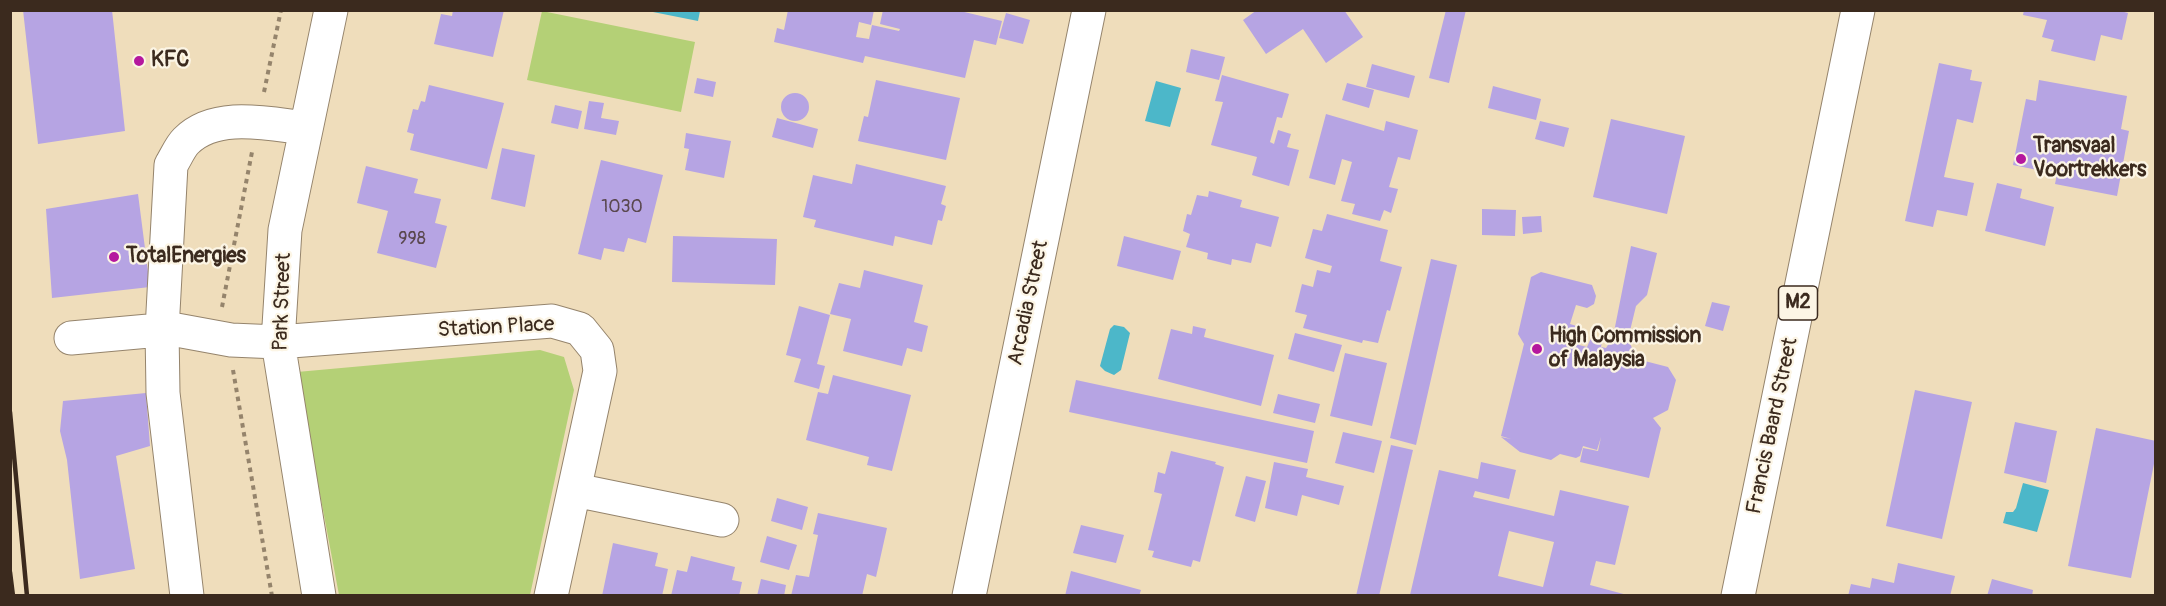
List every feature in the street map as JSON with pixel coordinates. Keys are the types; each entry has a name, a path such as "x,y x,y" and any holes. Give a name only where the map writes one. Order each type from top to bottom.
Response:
{"street":[{"name":"Park Street","path":"319,596 278,342 285,230 331,10"},
{"name":"Arcadia Street","path":"969,596 1089,10"},
{"name":"Francis Baard Street","path":"1738,596 1858,10"},
{"path":"187,596 163,393 162,330 171,165 185,141 207,126 258,122 306,128"},
{"name":"Station Place","path":"71,338 171,329 231,340 278,342 552,321 580,329 597,350 600,371 551,596"},
{"path":"574,490 722,520"}],"green space":[{"path":"542,11 695,42 681,112 527,80"},
{"path":"540,350 564,357 574,390 530,595 339,595 297,372"}],"water":[{"path":"648,11 700,11 698,21"},
{"path":"1156,81 1181,88 1170,127 1145,121"},
{"path":"1114,325 1124,327 1130,333 1121,370 1114,375 1100,366 1110,329"},
{"path":"2023,483 2049,490 2037,532 2003,523 2006,512 2013,512 2016,508"}],"building":[{"path":"23,10 112,10 125,131 38,144"},
{"path":"453,10 504,10 493,57 434,44 441,14 452,16"},
{"path":"788,10 874,10 871,25 859,22 856,37 869,39 872,25 899,31 900,29 880,24 883,10 956,10 1002,21 996,45 974,40 965,78 865,56 863,63 774,42 777,28 784,30"},
{"path":"1257,10 1344,10 1363,37 1326,63 1303,29 1266,54 1243,20"},
{"path":"1446,10 1466,10 1449,83 1429,78"},
{"path":"2024,10 2117,10 2128,13 2122,40 2101,35 2095,61 2051,51 2054,40 2042,37 2047,20 2023,15"},
{"path":"1006,13 1030,20 1023,44 999,38"},
{"path":"1191,49 1225,57 1219,80 1186,72"},
{"path":"1939,63 1972,70 1970,80 1982,82 1973,123 1957,119 1944,177 1974,183 1967,216 1937,210 1933,227 1905,221"},
{"path":"1372,64 1415,76 1409,98 1366,87"},
{"path":"1222,75 1289,94 1282,118 1277,117 1270,142 1274,144 1278,130 1291,134 1287,147 1299,150 1289,186 1252,175 1257,157 1211,145 1223,102 1215,101"},
{"path":"697,78 716,82 713,97 694,93"},
{"path":"876,80 960,98 946,160 858,141 864,116 868,117"},
{"path":"2039,80 2127,96 2121,129 2129,131 2117,196 2055,184 2057,174 2013,165 2026,99 2036,101"},
{"path":"1347,83 1374,90 1369,108 1342,100"},
{"path":"429,85 504,103 487,169 410,150 414,134 407,132 413,109 418,110 421,101 425,102"},
{"path":"1493,86 1541,99 1536,120 1488,108"},
{"path":"795,93 805,97 809,107 805,117 795,121 785,117 781,107 785,97"},
{"path":"589,101 604,103 601,118 619,121 616,135 584,129"},
{"path":"555,105 582,111 578,129 551,123"},
{"path":"1326,114 1384,131 1386,121 1418,130 1410,160 1398,157 1389,187 1398,189 1391,213 1384,210 1380,221 1352,214 1355,204 1341,201 1352,162 1342,159 1335,185 1309,178"},
{"path":"777,118 818,129 813,148 772,137"},
{"path":"1611,119 1685,136 1667,214 1593,197"},
{"path":"1540,121 1569,128 1564,147 1535,139"},
{"path":"686,133 731,141 724,178 685,170 689,149 684,148"},
{"path":"502,148 535,155 525,207 491,199"},
{"path":"601,160 663,175 646,243 628,238 624,252 604,248 601,260 578,254"},
{"path":"856,164 946,186 941,204 946,206 942,221 938,220 932,245 895,236 893,246 814,227 816,220 803,217 813,175 852,184"},
{"path":"366,166 418,179 414,193 441,199 435,223 447,226 436,268 377,253 388,211 357,203"},
{"path":"1997,183 2022,189 2020,198 2054,207 2045,246 1985,231"},
{"path":"1209,191 1242,200 1240,207 1279,217 1271,247 1256,243 1251,263 1232,259 1231,265 1207,259 1208,253 1186,247 1190,234 1183,231 1187,214 1191,215 1197,195 1208,197"},
{"path":"138,194 150,287 52,298 46,209"},
{"path":"1482,209 1516,210 1515,236 1482,235"},
{"path":"1327,214 1388,230 1380,261 1402,267 1390,311 1387,310 1378,343 1363,340 1362,343 1303,328 1307,315 1295,312 1302,284 1313,287 1317,270 1330,273 1332,266 1305,258 1313,229 1322,231"},
{"path":"1541,216 1542,232 1523,234 1522,217"},
{"path":"673,236 777,239 775,285 672,282"},
{"path":"1124,236 1181,251 1173,280 1117,266"},
{"path":"1631,246 1657,253 1647,295 1636,306 1628,339 1637,359 1668,367 1676,380 1668,410 1653,418 1661,428 1649,478 1580,462 1583,448 1598,451 1601,437 1597,450 1583,446 1580,456 1576,458 1560,454 1551,460 1520,452 1501,437 1511,439 1501,436 1524,344 1518,334 1531,277 1541,272 1592,285 1596,296 1594,304 1587,308 1576,305 1570,324 1583,330 1579,345 1587,347 1591,338 1602,342 1601,347 1606,348 1613,337"},
{"path":"1431,259 1457,265 1416,445 1390,438"},
{"path":"864,270 923,285 914,322 928,326 922,352 907,348 902,366 843,351 851,319 830,314 839,283 860,288"},
{"path":"1712,302 1730,306 1723,331 1705,326"},
{"path":"799,306 830,315 817,364 825,366 819,389 794,382 801,359 786,355"},
{"path":"1193,326 1206,329 1204,337 1274,355 1261,406 1158,379 1171,329 1192,334"},
{"path":"1295,333 1342,345 1334,372 1288,359"},
{"path":"1345,353 1387,363 1372,426 1330,416"},
{"path":"833,375 911,395 892,471 867,465 869,457 806,440 818,392 828,394"},
{"path":"1076,380 1314,431 1307,463 1069,412"},
{"path":"1915,390 1972,402 1942,539 1886,526"},
{"path":"146,393 150,446 116,456 135,569 80,579 67,460 60,431 63,401"},
{"path":"1278,394 1320,404 1315,423 1273,413"},
{"path":"2015,422 2057,431 2046,483 2004,473"},
{"path":"2096,428 2156,441 2156,454 2131,578 2068,566"},
{"path":"1343,432 1382,441 1374,473 1335,463"},
{"path":"1391,445 1413,450 1379,596 1356,596"},
{"path":"1171,451 1216,462 1215,464 1224,467 1200,562 1193,560 1191,567 1152,557 1154,551 1148,550 1162,494 1154,492 1158,472 1165,474"},
{"path":"1274,462 1308,469 1306,477 1344,486 1339,505 1302,495 1297,516 1265,508"},
{"path":"1481,462 1516,470 1509,499 1475,491 1473,497 1554,516 1560,490 1629,506 1615,565 1596,561 1590,585 1631,596 1410,595 1439,470 1478,479","holes":["1509,531 1554,542 1543,587 1498,576"]},
{"path":"1246,476 1266,481 1255,522 1235,516"},
{"path":"777,498 808,507 802,530 771,521"},
{"path":"818,513 887,528 876,577 867,574 862,596 791,596 796,575 809,577 818,535 813,534"},
{"path":"1081,525 1124,535 1116,563 1073,553"},
{"path":"767,536 797,545 789,570 760,562"},
{"path":"613,543 658,553 655,566 668,569 662,596 652,594 651,596 602,596"},
{"path":"691,556 735,567 732,580 742,582 739,596 671,596 677,570 687,572"},
{"path":"1898,563 1955,576 1950,596 1848,596 1851,584 1870,588 1872,578 1894,583"},
{"path":"1071,571 1141,590 1139,596 1065,596"},
{"path":"761,579 786,585 784,596 757,596"},
{"path":"1992,579 2033,590 2032,596 1987,596"}],"railway":[{"path":"10,412 27,596"},
{"path":"10,572 13,596"}],"place":[{"name":"KFC","path":"139,61"},
{"name":"Transvaal Voortrekkers","path":"2021,159"},
{"name":"TotalEnergies","path":"114,257"},
{"name":"High Commission of Malaysia","path":"1537,349"}]}
